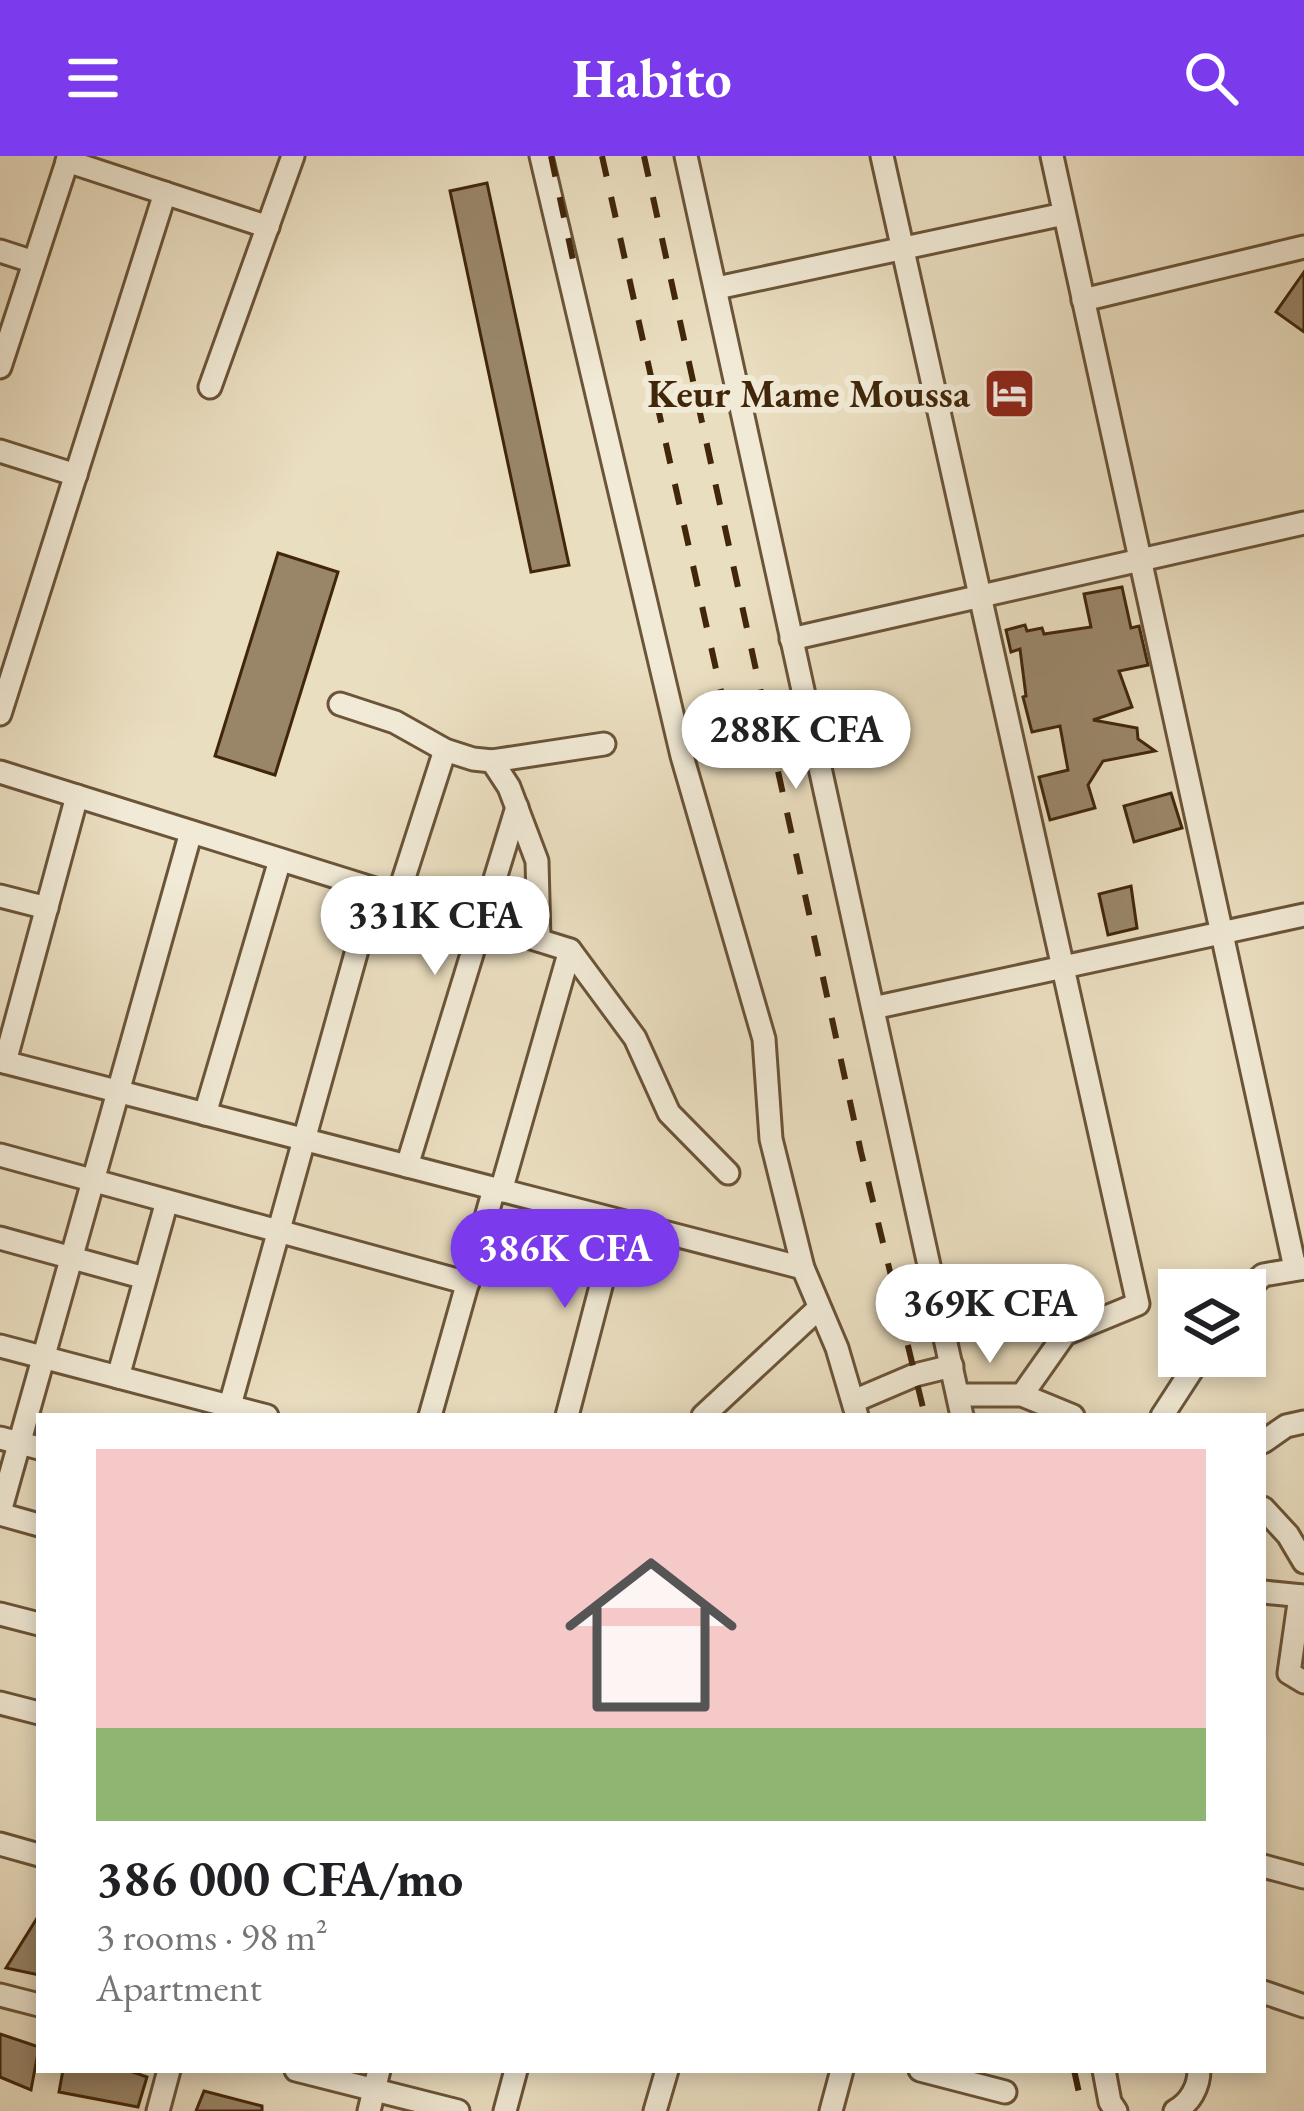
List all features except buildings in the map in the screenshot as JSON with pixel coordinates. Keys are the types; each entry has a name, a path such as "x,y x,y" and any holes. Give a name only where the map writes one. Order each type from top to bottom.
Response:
{"street":[{"path":"210,387 293,156"},
{"path":"541,156 686,772 764,1040 771,1139 803,1268 837,1348 855,1408 915,1375 952,1366"},
{"path":"686,156 960,1405 1022,1395 1066,1413"},
{"path":"882,156 1138,1304 1064,1334 1022,1395"},
{"path":"1052,156 1300,1268 1266,1274"},
{"path":"0,367 68,159 268,227"},
{"path":"0,714 165,193"},
{"path":"717,288 1064,214"},
{"path":"1083,300 1304,247"},
{"path":"0,251 34,262"},
{"path":"0,452 76,475"},
{"path":"791,639 1140,560 1303,529"},
{"path":"340,704 395,722 445,750 492,761 604,744"},
{"path":"398,896 445,750"},
{"path":"492,761 517,807 537,861 539,940"},
{"path":"0,772 570,950 635,1038 669,1114 728,1173"},
{"path":"76,796 2,1062 803,1268"},
{"path":"407,1166 517,807"},
{"path":"36,1524 0,1513 191,832"},
{"path":"205,1114 280,860"},
{"path":"0,1346 228,1411 374,889"},
{"path":"0,896 46,908"},
{"path":"873,1009 1304,915"},
{"path":"431,1413 570,950"},
{"path":"0,1155 468,1283"},
{"path":"118,1377 166,1201"},
{"path":"568,1413 618,1220"},
{"path":"0,1238 145,1278"},
{"path":"706,1413 818,1309"},
{"path":"1164,1413 1187,1377"},
{"path":"1266,1440 1286,1426 1304,1422"},
{"path":"1266,1511 1304,1562"},
{"path":"1266,1592 1302,1596 1288,1663 1293,1678 1304,1682"},
{"path":"0,1614 36,1623"},
{"path":"0,1703 36,1712"},
{"path":"0,1844 36,1854"},
{"path":"1266,1867 1304,1877"},
{"path":"1266,1993 1304,2006"},
{"path":"0,1995 36,2004"},
{"path":"158,2111 168,2073"},
{"path":"308,2073 458,2111"},
{"path":"505,2111 515,2073"},
{"path":"655,2111 666,2073"},
{"path":"831,2111 841,2073"},
{"path":"932,2073 1005,2091"},
{"path":"1104,2073 1116,2111"},
{"path":"1175,2111 1184,2107 1199,2083 1198,2073"}],"railway":[{"path":"551,156 573,260"},
{"path":"602,156 722,696"},
{"path":"644,156 861,1152 924,1413"},
{"path":"1075,2073 1083,2111"}],"place":[{"name":"Keur Mame Moussa","path":"1009,393"}]}
